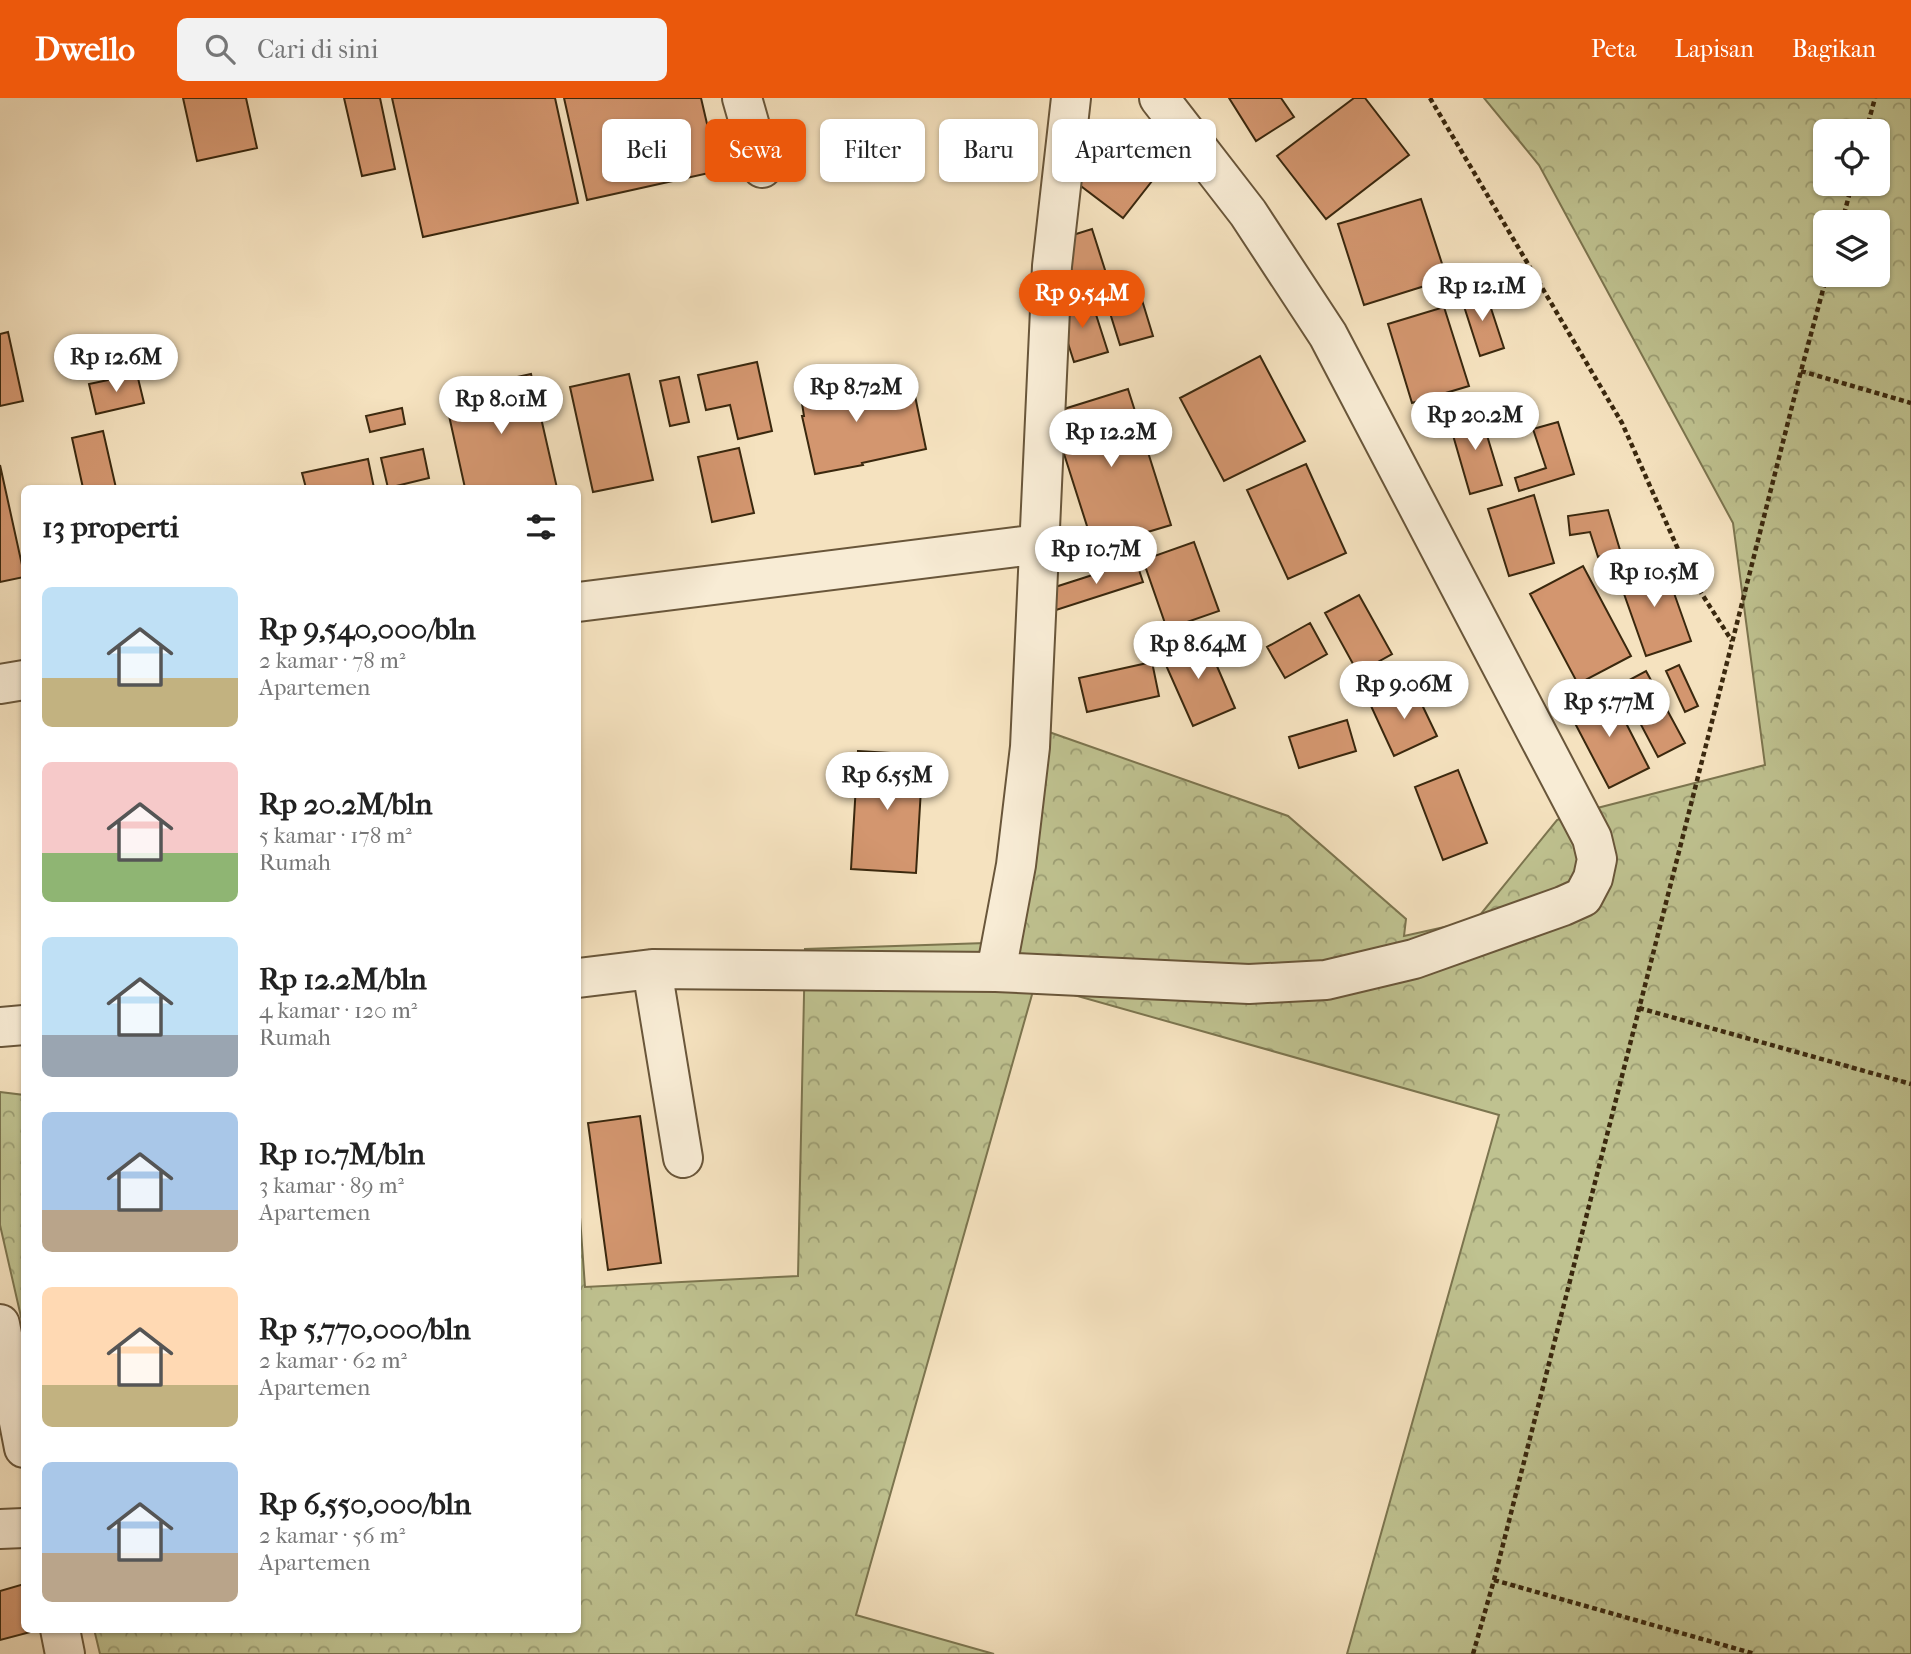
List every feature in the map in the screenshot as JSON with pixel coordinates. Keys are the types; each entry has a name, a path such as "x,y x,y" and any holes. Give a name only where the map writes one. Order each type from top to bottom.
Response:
{"street":[{"path":"742,98 748,119"},
{"path":"996,972 1016,864 1030,747 1052,266 1072,98"},
{"path":"581,978 652,969 996,972 1249,984 1326,981 1414,958 1583,897 1593,878 1597,859 1592,838 1328,335 1248,213 1159,98"},
{"path":"581,602 1040,544"},
{"path":"0,684 21,680"},
{"path":"652,969 683,1158"},
{"path":"0,1027 21,1025"},
{"path":"0,1324 21,1432"},
{"path":"0,1529 21,1528"},
{"path":"61,1633 65,1654"}],"path":[{"path":"1430,98 1622,423 1689,574 1732,641"},
{"path":"1869,119 1875,98"},
{"path":"1473,1654 1824,287"},
{"path":"1801,371 1911,403"},
{"path":"1639,1008 1911,1084"},
{"path":"1494,1580 1755,1654"}],"green space":[{"path":"1484,98 1911,98 1911,1654 1347,1654 1499,1115 1035,984 856,1615 994,1654 100,1654 95,1633 581,1633 581,1231 585,1287 798,1276 805,949 1016,942 1029,725 1288,816 1406,919 1404,936 1476,920 1557,820 1765,765 1733,523 1539,165"},
{"path":"0,1092 21,1095 21,1317 0,1225"}],"building":[{"path":"183,98 246,98 257,148 197,161"},
{"path":"344,98 380,98 395,169 362,176"},
{"path":"392,98 555,98 578,203 423,237"},
{"path":"564,98 701,98 706,119 705,174 691,177 691,119 602,119 602,182 668,182 587,200"},
{"path":"1229,98 1281,98 1294,117 1256,141"},
{"path":"1354,98 1365,98 1409,155 1326,219 1277,156"},
{"path":"1076,182 1151,182 1123,218"},
{"path":"1421,199 1447,279 1364,305 1338,224"},
{"path":"1092,229 1106,273 1074,283 1060,239"},
{"path":"1138,287 1153,336 1120,345 1105,297"},
{"path":"1485,290 1504,348 1480,356 1461,297"},
{"path":"1091,299 1108,352 1074,362 1057,309"},
{"path":"1444,307 1469,386 1412,403 1388,324"},
{"path":"8,332 23,401 0,406 0,334"},
{"path":"1260,356 1305,441 1224,481 1180,398"},
{"path":"757,362 772,431 738,439 730,405 706,410 698,375"},
{"path":"846,370 852,405 914,391 926,449 815,474 802,416 798,378"},
{"path":"137,374 144,403 96,414 89,384"},
{"path":"531,374 556,485 464,485 444,393"},
{"path":"629,374 653,480 593,492 570,387"},
{"path":"679,377 689,422 670,426 660,381"},
{"path":"1128,389 1171,525 1094,548 1051,413"},
{"path":"402,408 405,424 370,432 366,416"},
{"path":"1479,409 1502,485 1470,494 1448,418"},
{"path":"1558,422 1574,474 1519,491 1515,478 1546,468 1533,429"},
{"path":"103,431 115,485 82,485 72,438"},
{"path":"739,448 754,513 712,522 698,457"},
{"path":"423,449 429,478 400,485 387,485 381,458"},
{"path":"368,459 373,485 305,485 302,473"},
{"path":"1306,464 1346,553 1288,579 1247,490"},
{"path":"0,465 21,560 21,578 0,582"},
{"path":"1534,495 1554,563 1509,576 1488,509"},
{"path":"1608,510 1620,550 1598,557 1590,532 1570,535 1568,516"},
{"path":"1194,542 1219,611 1167,629 1143,560"},
{"path":"1136,561 1143,582 1056,610 1049,589"},
{"path":"1663,562 1691,641 1646,656 1618,577"},
{"path":"1583,566 1631,656 1578,684 1530,594"},
{"path":"1359,595 1392,654 1358,673 1325,613"},
{"path":"1310,623 1327,654 1285,678 1267,647"},
{"path":"1204,636 1235,708 1193,726 1161,654"},
{"path":"1152,662 1159,696 1087,712 1079,678"},
{"path":"1679,665 1698,706 1685,712 1666,671"},
{"path":"1646,671 1685,743 1658,757 1620,685"},
{"path":"1413,686 1437,736 1394,756 1371,706"},
{"path":"1609,690 1649,768 1609,788 1568,710"},
{"path":"1347,720 1356,751 1299,768 1289,737"},
{"path":"858,751 923,755 916,873 851,869"},
{"path":"1458,770 1487,843 1443,860 1415,787"},
{"path":"640,1116 661,1263 608,1270 588,1123"},
{"path":"21,1585 21,1633 27,1633 0,1640 0,1591"}]}
